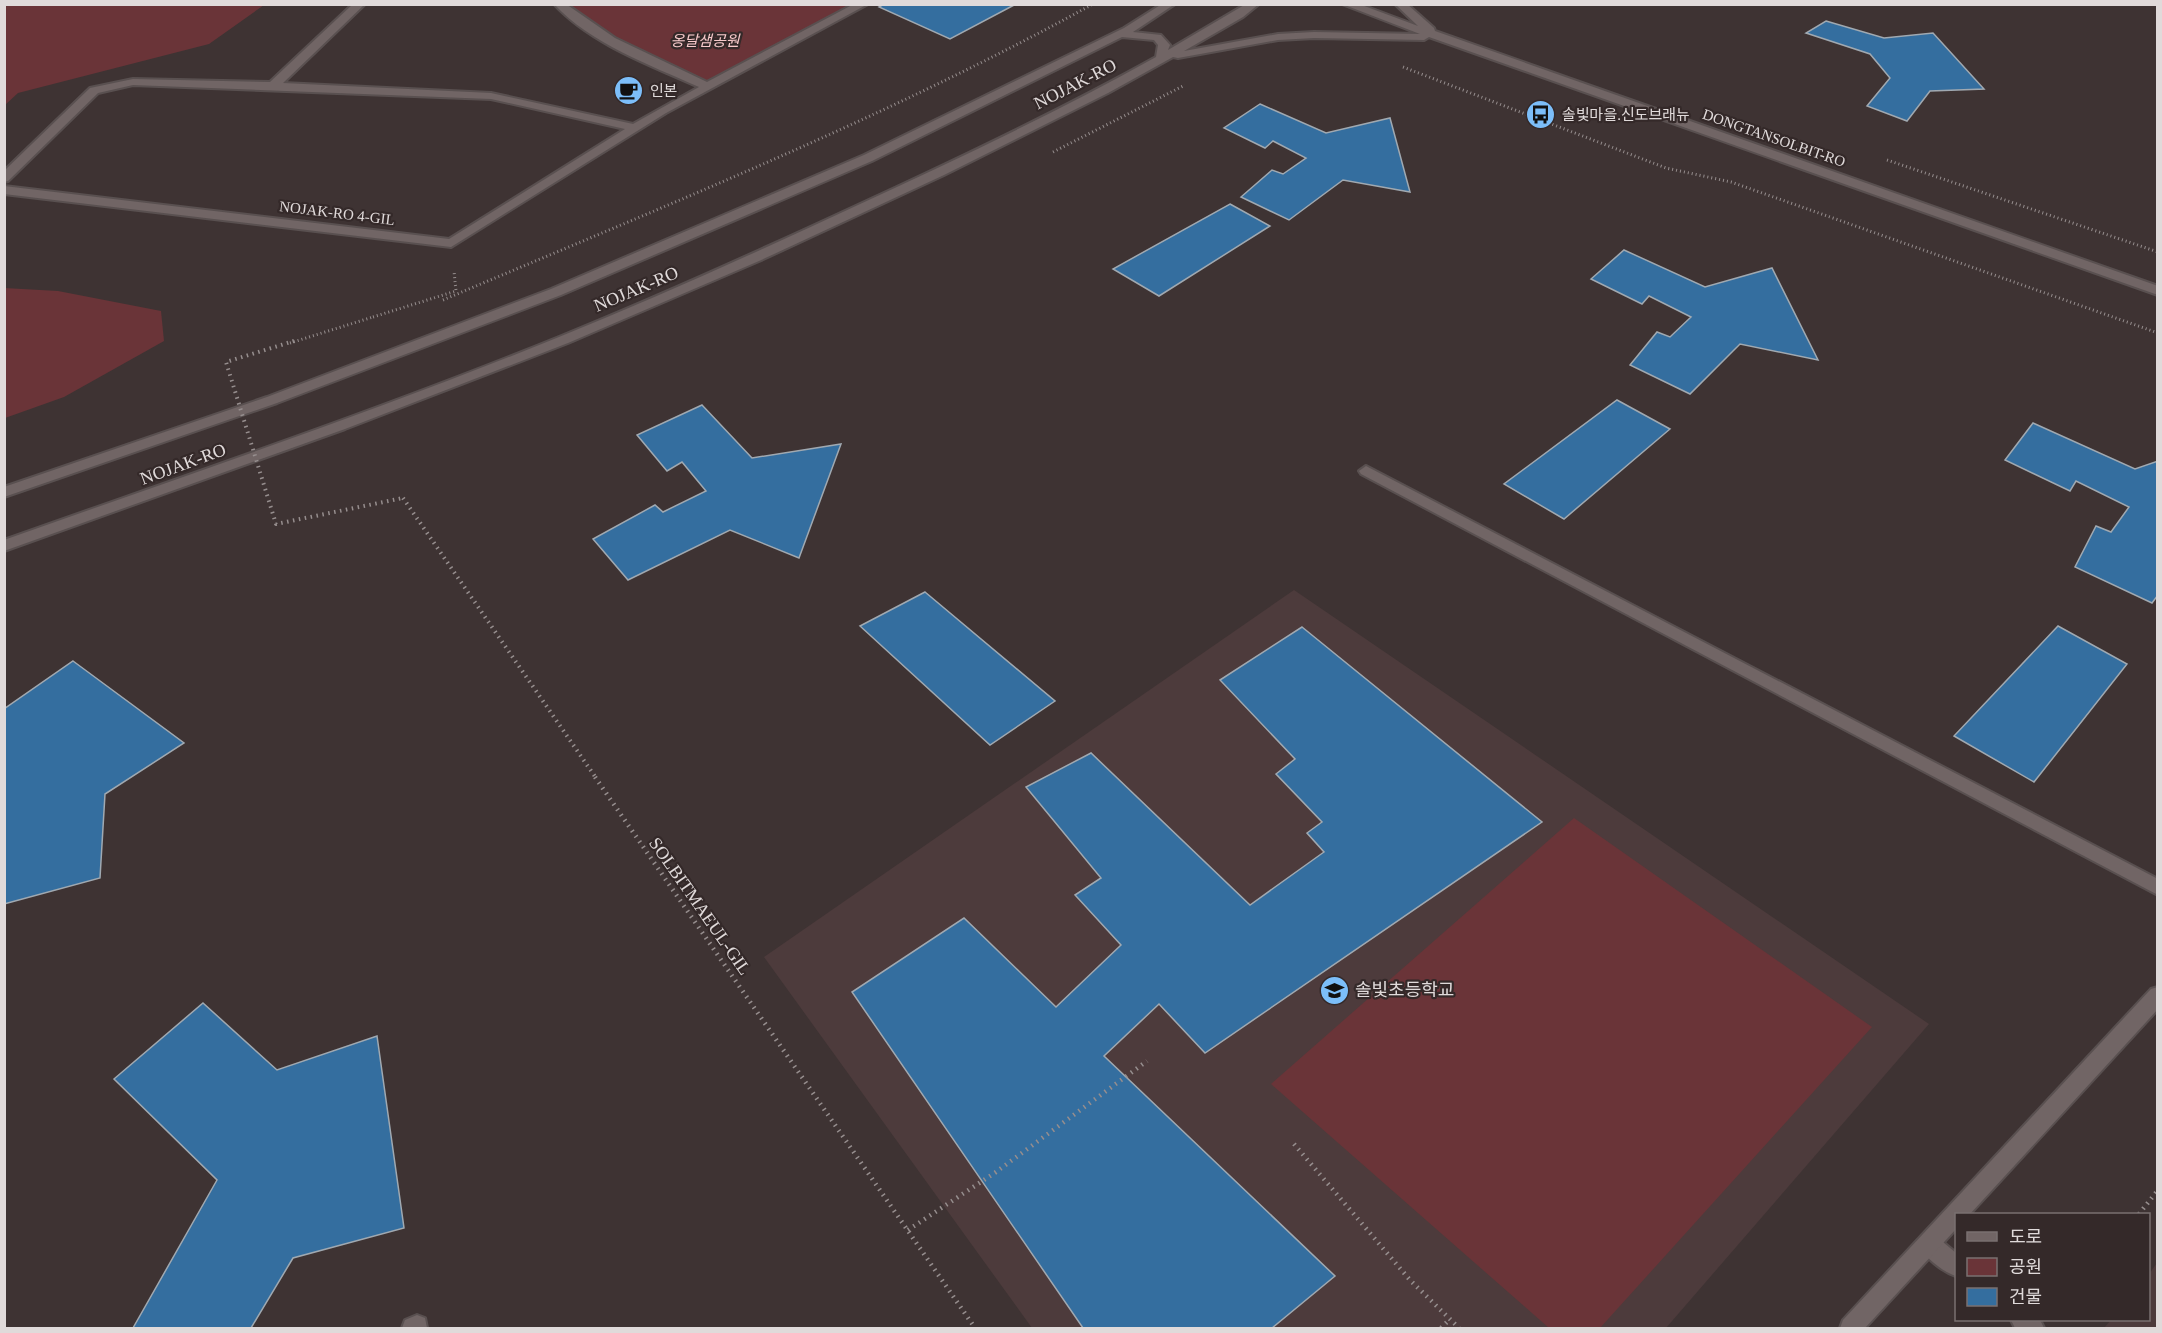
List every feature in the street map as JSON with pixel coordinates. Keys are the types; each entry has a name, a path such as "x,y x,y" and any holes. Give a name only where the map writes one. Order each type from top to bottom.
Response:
{"street":[{"path":"273,86 360,4"},
{"path":"559,4 590,28 627,49 708,87"},
{"path":"451,243 634,128 863,4"},
{"name":"NOJAK-RO","path":"4,492 272,400 556,292 868,158 1120,34 1170,4"},
{"name":"NOJAK-RO","path":"4,546 339,426 563,340 754,258 940,172 1104,91 1239,15 1254,4"},
{"name":"DONGTANSOLBIT-RO","path":"1347,4 2157,291"},
{"path":"1400,4 1440,38"},
{"path":"1120,34 1157,37 1164,45 1161,59 1278,37 1314,35 1440,38"},
{"path":"4,178 94,90 133,82 490,96 634,128"},
{"name":"NOJAK-RO 4-GIL","path":"4,190 451,243"},
{"path":"1366,471 2157,888"},
{"path":"1957,1213 2157,995"},
{"path":"1851,1329 1955,1216"},
{"path":"1929,1244 1955,1265"}],"path":[{"path":"424,307 785,154 1004,53 1093,4"},
{"path":"1393,63 1666,168 1731,182 2157,333"},
{"path":"1045,155 1066,147 1193,80"},
{"name":"SOLBITMAEUL-GIL","path":"451,243 456,291 226,362 276,525 403,498 975,1329"},
{"path":"226,382 237,378"},
{"path":"258,484 269,480"},
{"path":"908,1230 996,1172 1147,1061"},
{"path":"1294,1144 1410,1280 1460,1329"},
{"path":"2140,1213 2157,1190"},
{"path":"1441,1329 1450,1319"}],"shaded area":[{"name":"솔빛초등학교","path":"1294,590 1929,1024 1666,1328 1032,1328 764,957"},
{"path":"2157,1263 2157,1328 2104,1328 2110,1321 2150,1321 2150,1273"}],"green space":[{"path":"5,4 264,5 209,44 18,93 5,105"},
{"name":"옹달샘공원","path":"564,5 850,5 705,82 615,37"},
{"path":"4,288 58,291 161,311 164,341 64,397 5,418"},
{"path":"1574,818 1872,1027 1600,1328 1549,1328 1271,1084"}],"building":[{"path":"884,4 1016,4 950,39 879,7"},
{"path":"1826,21 1884,38 1933,33 1984,89 1930,91 1907,121 1867,106 1890,78 1870,54 1806,33"},
{"path":"1260,104 1326,133 1390,118 1410,192 1343,180 1289,220 1241,197 1272,170 1283,174 1306,158 1273,141 1265,148 1224,128"},
{"path":"1230,204 1270,226 1159,296 1113,269"},
{"path":"1624,250 1705,287 1772,268 1818,360 1740,344 1690,394 1630,365 1657,332 1670,337 1691,317 1649,296 1642,304 1591,279"},
{"path":"1617,400 1670,429 1564,519 1504,484"},
{"path":"702,405 752,458 841,444 799,558 730,530 628,580 593,539 655,505 663,512 706,491 682,462 667,471 637,435"},
{"path":"2033,423 2135,469 2158,461 2158,595 2152,603 2075,567 2096,526 2111,532 2129,507 2076,481 2070,491 2005,460"},
{"path":"925,592 1055,701 990,745 860,626"},
{"path":"2058,626 2127,664 2034,782 1954,736"},
{"path":"1302,627 1542,822 1205,1053 1159,1004 1104,1056 1335,1276 1272,1328 1083,1328 852,992 964,918 1056,1007 1121,945 1075,895 1101,878 1026,787 1091,753 1250,905 1324,852 1307,833 1322,822 1276,774 1295,759 1220,680"},
{"path":"73,661 184,743 105,794 100,878 4,904 4,709"},
{"path":"203,1003 277,1070 377,1036 404,1228 293,1258 251,1328 133,1328 217,1180 114,1079"}],"place":[{"name":"인본","path":"629,91"},
{"name":"솔빛마을.신도브래뉴","path":"1541,115"},
{"name":"솔빛초등학교","path":"1334,990"}]}
